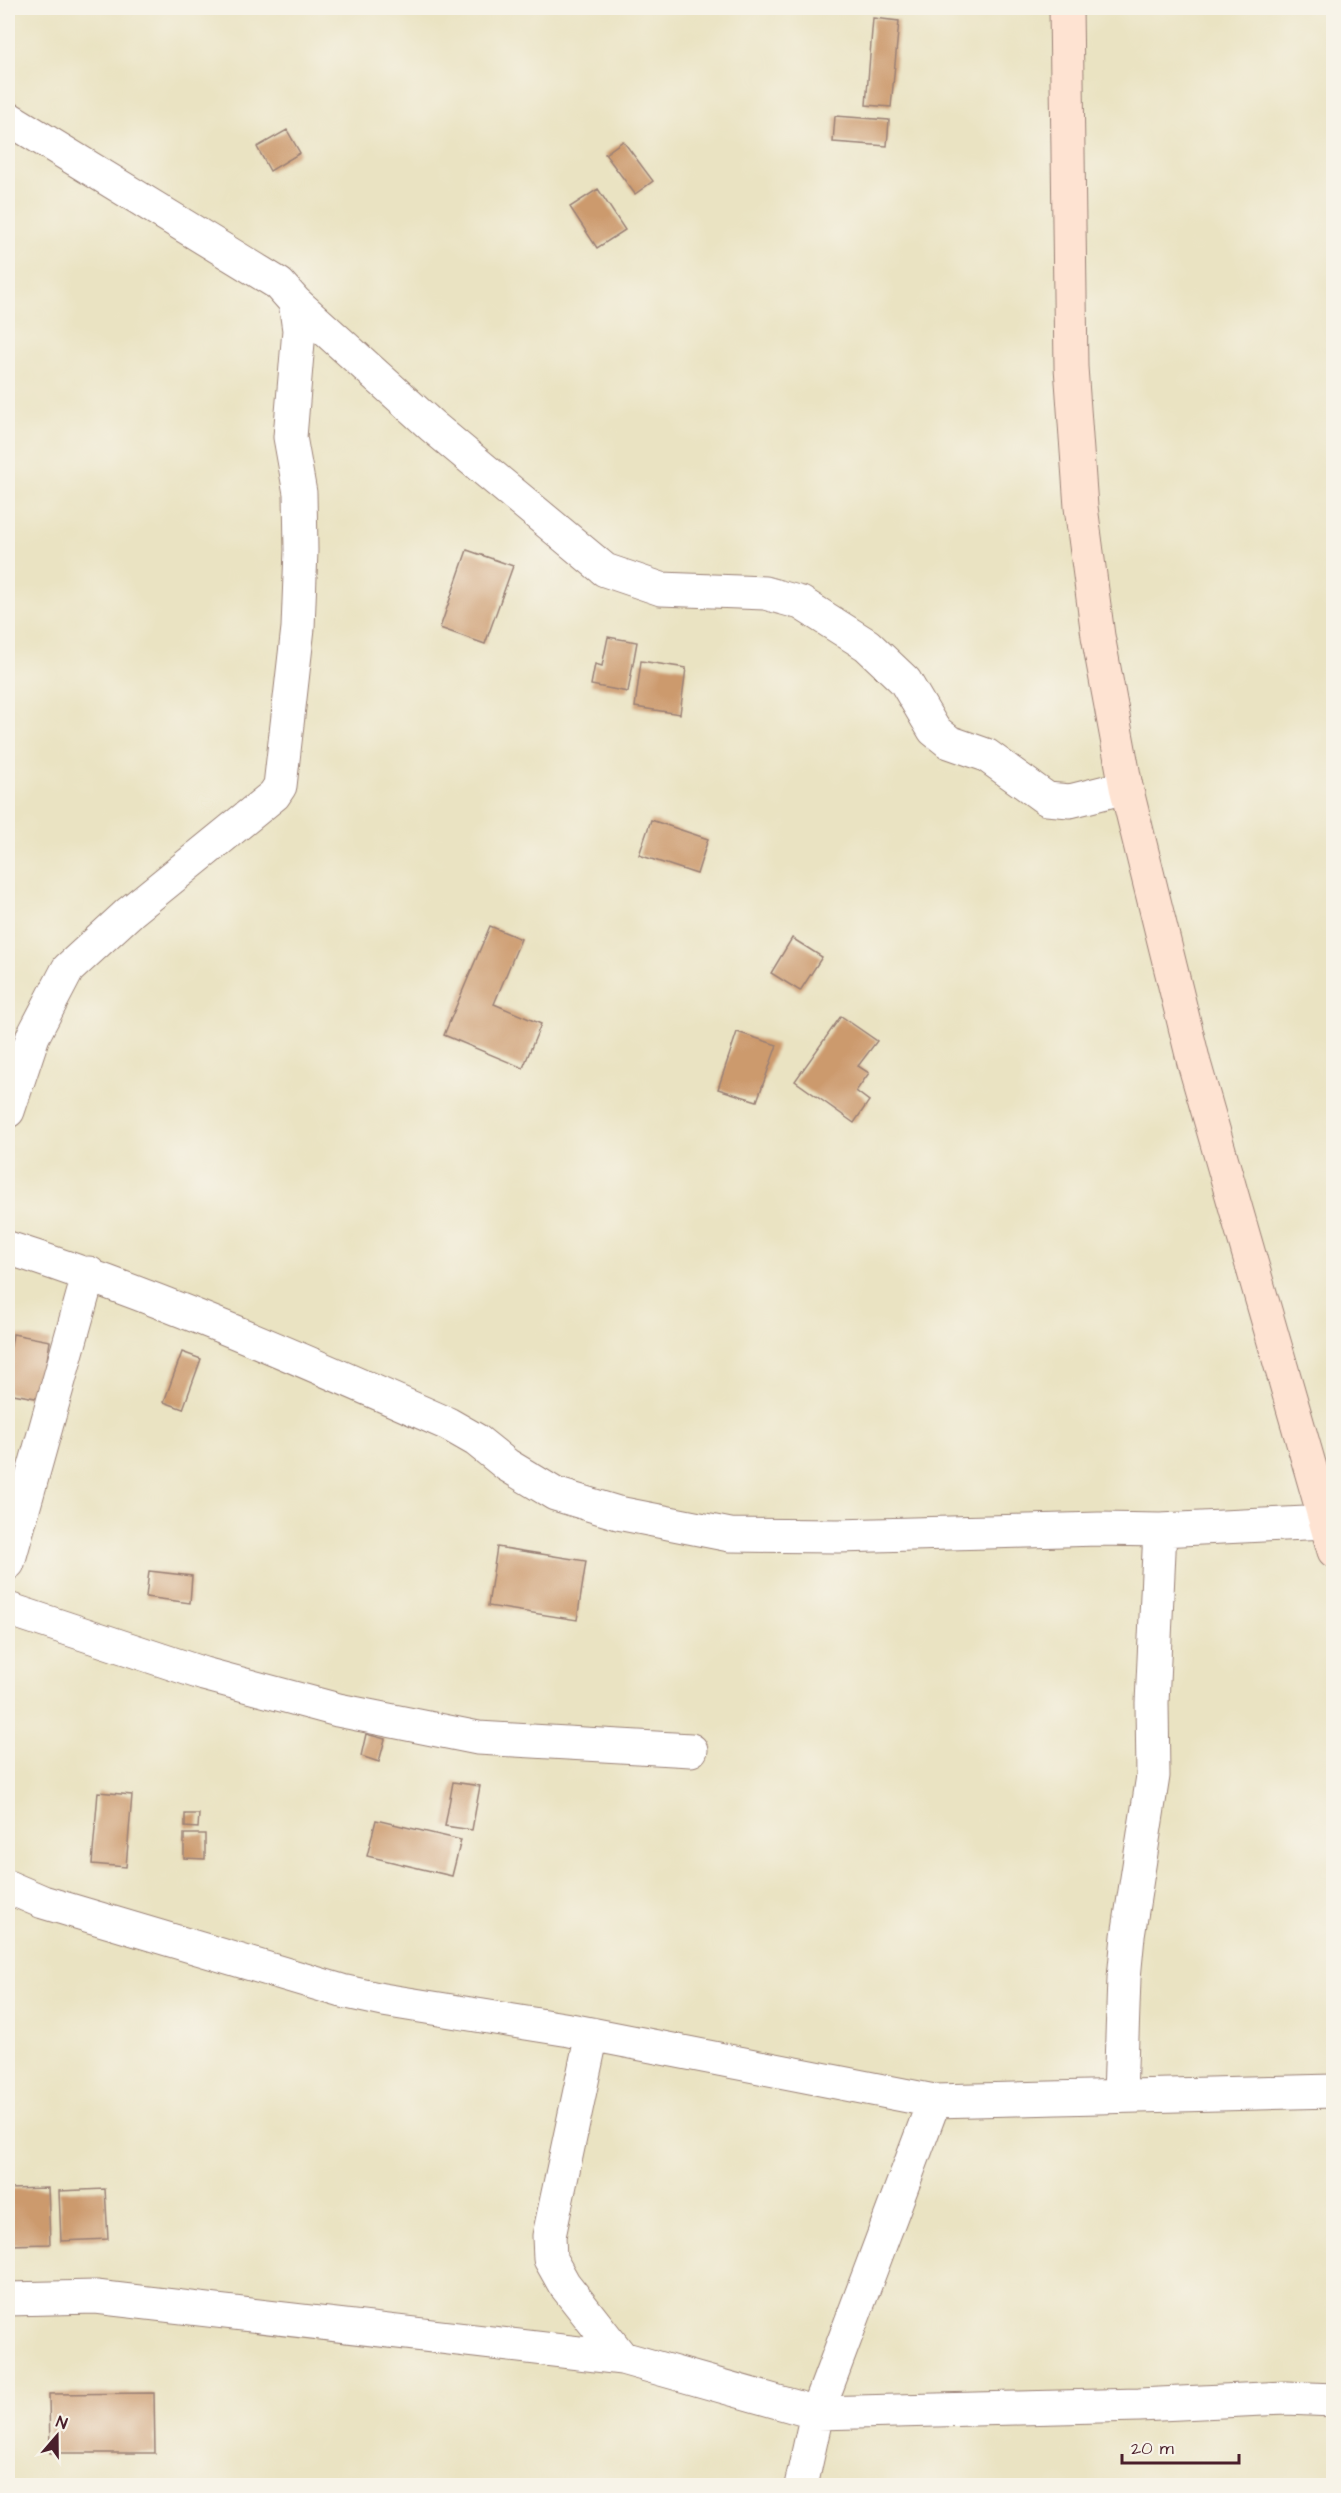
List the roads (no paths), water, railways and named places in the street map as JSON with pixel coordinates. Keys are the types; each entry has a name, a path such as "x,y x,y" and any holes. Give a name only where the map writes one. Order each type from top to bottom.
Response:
{"street":[{"path":"8,1248 88,1274 268,1345 448,1424 476,1440 507,1465 555,1494 618,1513 730,1535 838,1536 1099,1529 1330,1537 1194,1063 1126,787 1098,636 1081,507 1071,367 1066,8"},
{"path":"8,118 279,284 295,302 432,426 604,570 661,588 765,592 801,603 867,645 905,681 934,730 949,742 986,755 1047,799 1070,801 1126,787"},
{"path":"8,1111 33,1036 68,969 130,912 274,795 280,786 298,628 301,550 300,493 290,437 299,330 295,302"},
{"path":"8,1563 88,1274"},
{"path":"1120,2095 1124,1978 1128,1936 1154,1776 1152,1703 1160,1530"},
{"path":"8,1609 204,1674 338,1710 478,1738 691,1750"},
{"path":"8,1887 43,1902 342,1991 383,2000 592,2034 934,2101 1334,2091"},
{"path":"592,2034 549,2236 550,2259 564,2284 622,2358"},
{"path":"801,2486 818,2413 934,2101"},
{"path":"8,2299 106,2298 622,2358 818,2413 1139,2405 1286,2398 1334,2400"}]}
